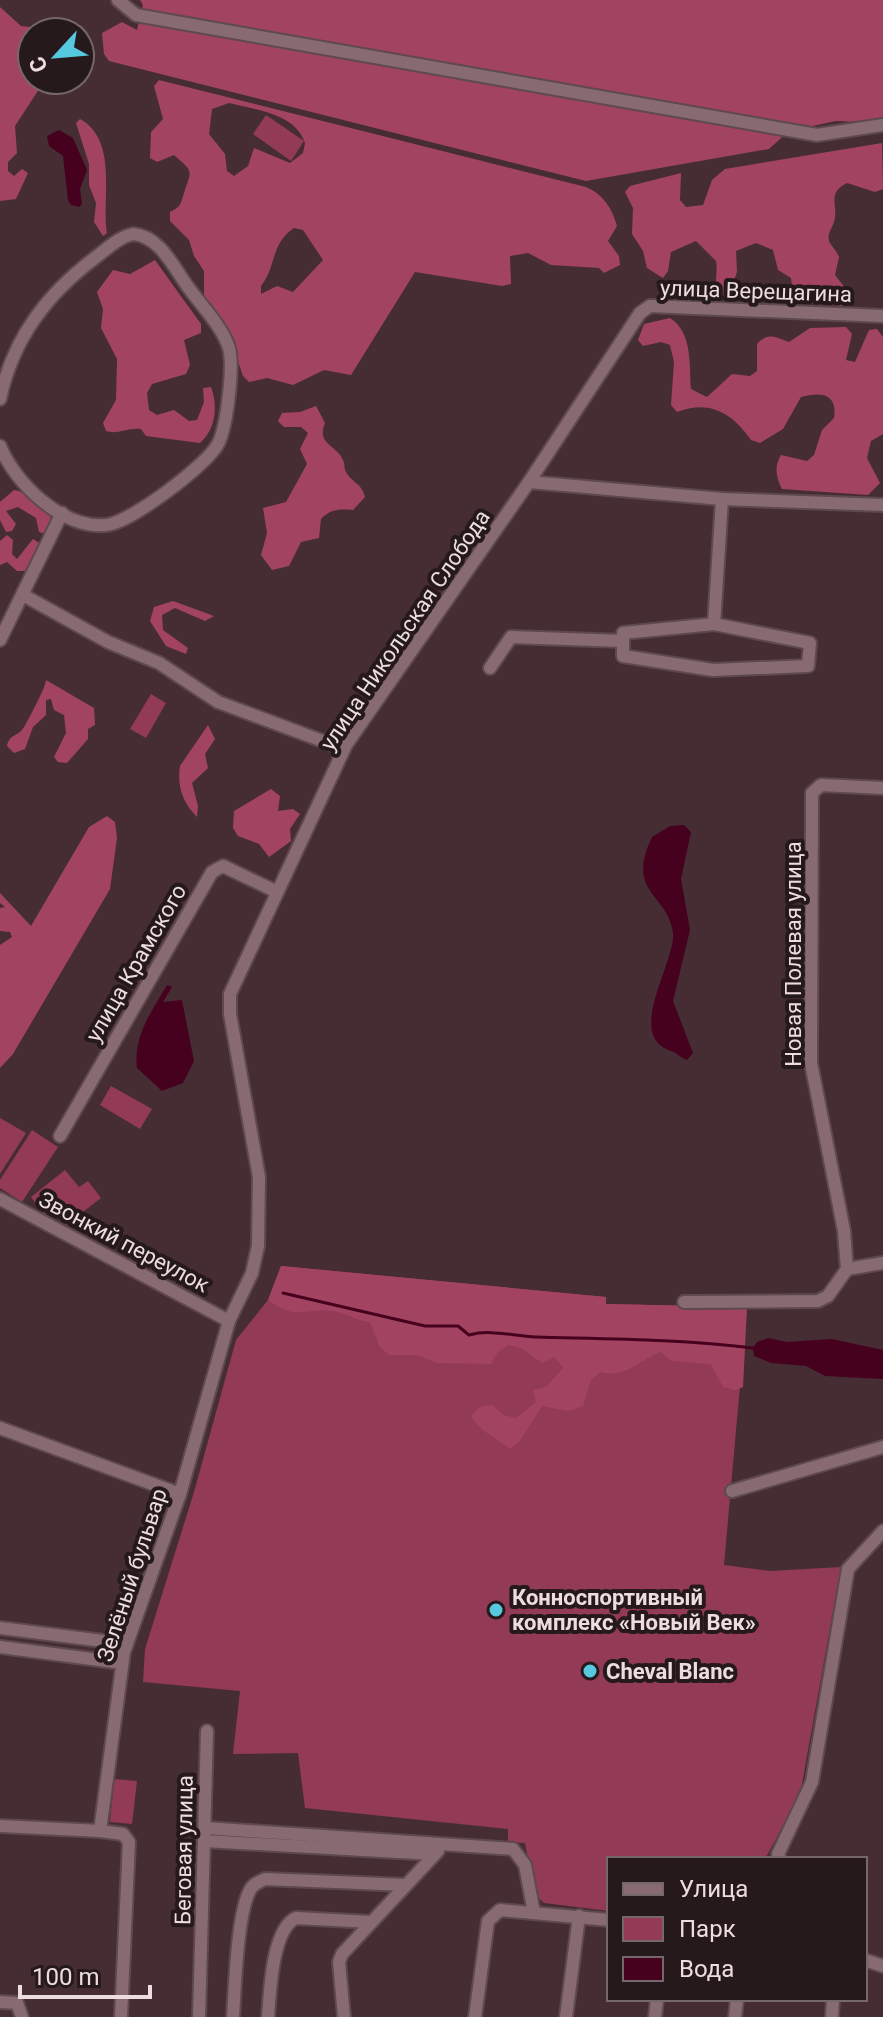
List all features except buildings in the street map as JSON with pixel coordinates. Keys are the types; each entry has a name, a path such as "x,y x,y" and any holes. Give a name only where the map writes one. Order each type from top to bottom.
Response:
{"street":[{"path":"118,0 136,15 716,120 817,135 883,125"},
{"path":"0,399 18,346 41,308 75,273 125,236 139,235 157,244 226,341 230,364 223,432 209,455 167,490 117,523 94,525 62,513 19,479 0,446"},
{"name":"улица Верещагина","path":"529,482 640,313 650,306 883,316"},
{"path":"529,482 722,499 883,505"},
{"name":"улица Никольская Слобода","path":"229,1321 254,1266 260,1206 259,1177 230,1014 230,994 275,891 344,749 529,482"},
{"path":"714,624 722,499"},
{"path":"0,640 62,513"},
{"path":"23,595 103,640 159,663 213,699 344,749"},
{"path":"714,624 810,643 808,666 713,670 623,656 623,633 714,624"},
{"path":"490,668 511,637 623,641"},
{"name":"Новая Полевая улица","path":"847,1269 844,1231 811,1063 812,793 821,785 883,788"},
{"name":"улица Крамского","path":"60,1136 212,872 223,866 275,891"},
{"name":"Звонкий переулок","path":"0,1199 229,1321"},
{"path":"684,1302 818,1301 828,1296 847,1269 883,1263"},
{"name":"Зелёный бульвар","path":"100,1831 122,1663 180,1494 229,1321"},
{"path":"0,1428 180,1494"},
{"path":"732,1491 883,1447"},
{"path":"779,1857 812,1782 848,1569 883,1531"},
{"path":"0,1628 127,1644"},
{"path":"0,1647 122,1663"},
{"name":"Беговая улица","path":"199,2017 207,1731"},
{"path":"0,1826 100,1831 123,1834 129,1842 121,2017"},
{"path":"205,1834 503,1847 521,1855 534,1913"},
{"path":"205,1834 434,1854"},
{"path":"344,2017 339,1962 342,1954 445,1843"},
{"path":"233,2017 244,1909 256,1883 265,1879 406,1885"},
{"path":"475,2017 488,1921 500,1910 607,1920"},
{"path":"566,2017 579,1916"},
{"path":"268,2017 271,1980 282,1931 289,1921 296,1918 371,1922"},
{"path":"0,2002 17,2003 22,2016 37,2017"}],"green space":[{"path":"266,115 304,141 291,161 253,134"},
{"path":"151,694 166,703 146,738 130,729"},
{"path":"111,1086 152,1109 140,1129 100,1105"},
{"path":"0,1118 26,1133 0,1174"},
{"path":"32,1130 58,1147 22,1202 0,1188 0,1180"},
{"path":"65,1170 79,1187 88,1181 101,1198 66,1225 53,1208 44,1214 31,1197"},
{"name":"Конноспортивный комплекс «Новый Век»","path":"281,1266 606,1297 606,1304 747,1307 724,1565 770,1571 841,1567 800,1795 766,1857 607,1857 607,1911 544,1903 535,1895 525,1843 508,1842 508,1829 305,1808 298,1753 233,1754 240,1691 143,1682 145,1649 194,1492 236,1340 268,1300"},
{"path":"114,1779 137,1781 132,1824 110,1822"}],"shaded area":[{"path":"140,0 883,0 883,123 836,121 789,131 769,149 586,181 109,61 104,54 102,33 122,22 137,30 143,5"},
{"path":"0,7 16,21 16,96 35,96 15,126 17,153 8,162 8,171 14,176 22,169 28,173 16,199 0,201"},
{"path":"159,80 586,187 606,202 612,213 617,226 608,241 619,256 620,265 604,273 599,268 551,265 528,253 510,256 511,284 502,286 415,272 351,375 324,370 293,385 267,378 249,382 243,376 226,326 204,298 204,271 194,256 189,240 170,221 170,212 181,202 190,172 174,155 157,162 150,158 151,132 163,119 154,86","holes":["229,103 273,114 293,125 305,143 303,153 290,163 254,148 248,166 234,176 227,171 225,154 209,134 212,109","294,228 303,230 323,260 293,292 277,286 261,294 261,286 270,271 277,248"]},
{"path":"80,119 92,128 104,155 107,233 103,236 94,222 96,203 89,185 89,164 76,123"},
{"path":"882,143 883,189 875,192 847,183 835,196 835,216 829,238 839,257 835,275 846,289 843,306 794,302 791,278 778,270 773,250 756,243 736,251 737,272 728,298 717,287 716,261 696,241 671,252 668,271 663,278 647,268 643,251 632,234 633,208 625,192 630,186 681,173 680,200 686,207 703,205 712,180 725,169"},
{"path":"155,260 201,324 201,333 184,340 190,365 186,374 152,384 147,393 149,410 157,415 174,410 189,421 197,420 204,402 203,388 211,387 214,417 200,443 146,436 141,429 110,432 106,431 103,423 116,400 117,359 101,328 103,309 97,292 113,270 130,274"},
{"path":"670,318 683,332 686,341 691,389 707,397 732,374 750,376 757,371 757,344 765,338 789,342 810,328 846,327 852,334 846,360 855,362 869,330 877,329 883,337 883,434 871,441 867,458 880,483 868,495 782,489 777,472 781,455 807,461 814,455 822,430 834,418 833,403 826,396 801,397 783,429 760,443 751,440 720,411 700,407 677,412 671,405 674,362 670,345 661,342 643,346 638,340 644,324"},
{"path":"316,406 325,423 325,440 340,455 346,472 362,489 365,497 353,510 328,513 321,519 319,538 301,542 289,566 272,570 261,555 267,533 263,508 286,502 307,464 300,449 308,433 301,427 284,427 278,421 282,413 300,412"},
{"path":"14,490 31,497 46,511 52,521 45,534 39,532 36,518 18,507 6,511 16,524 12,531 6,532 0,520 0,502"},
{"path":"7,535 13,540 12,554 17,559 33,539 41,544 25,571 17,571 7,562 0,565 0,541"},
{"path":"173,601 214,616 205,621 175,608 162,615 163,630 188,648 186,654 166,646 150,621 154,607"},
{"path":"46,680 94,708 95,725 88,729 88,739 67,763 58,762 54,757 66,733 64,715 54,710 51,699 46,700 46,715 33,727 25,749 14,753 7,746 10,739 24,727"},
{"path":"208,725 215,739 205,754 208,768 192,783 198,806 197,817 182,793 180,766"},
{"path":"271,789 280,796 278,811 293,809 300,814 290,829 291,841 269,857 259,844 238,836 233,828 234,811"},
{"path":"107,816 115,822 117,838 110,889 13,1054 0,1068 0,945 12,937 10,932 0,931 0,908 5,907 0,903 0,893 31,926 89,827"},
{"path":"281,1266 606,1297 606,1304 747,1307 743,1387 735,1390 723,1387 711,1364 671,1361 661,1352 625,1371 601,1372 591,1380 583,1406 568,1411 542,1406 520,1441 510,1449 471,1417 479,1407 492,1405 503,1415 516,1418 536,1402 533,1390 546,1387 563,1368 555,1357 542,1363 521,1348 508,1345 497,1353 491,1364 437,1363 417,1355 389,1355 380,1347 370,1322 333,1311 293,1312 268,1300"}],"water":[{"path":"59,130 73,138 87,170 80,189 82,204 79,207 71,205 68,200 63,156 49,146 47,136"},
{"path":"684,825 691,832 681,879 690,930 673,1001 693,1053 687,1060 658,1043 652,1030 652,1015 673,933 664,909 645,882 643,870 652,837 670,826"},
{"path":"167,985 172,987 163,1002 182,1000 194,1061 183,1083 162,1091 137,1068 137,1056 145,1024"},
{"path":"768,1338 787,1342 832,1339 883,1350 883,1379 825,1376 806,1366 771,1363 754,1356 753,1348 757,1342"}],"waterway":[{"path":"283,1293 425,1326 458,1326 469,1335 494,1333 672,1341 753,1348"}],"place":[{"name":"Конноспортивный комплекс «Новый Век»","path":"496,1610"},
{"name":"Cheval Blanc","path":"590,1671"}]}
